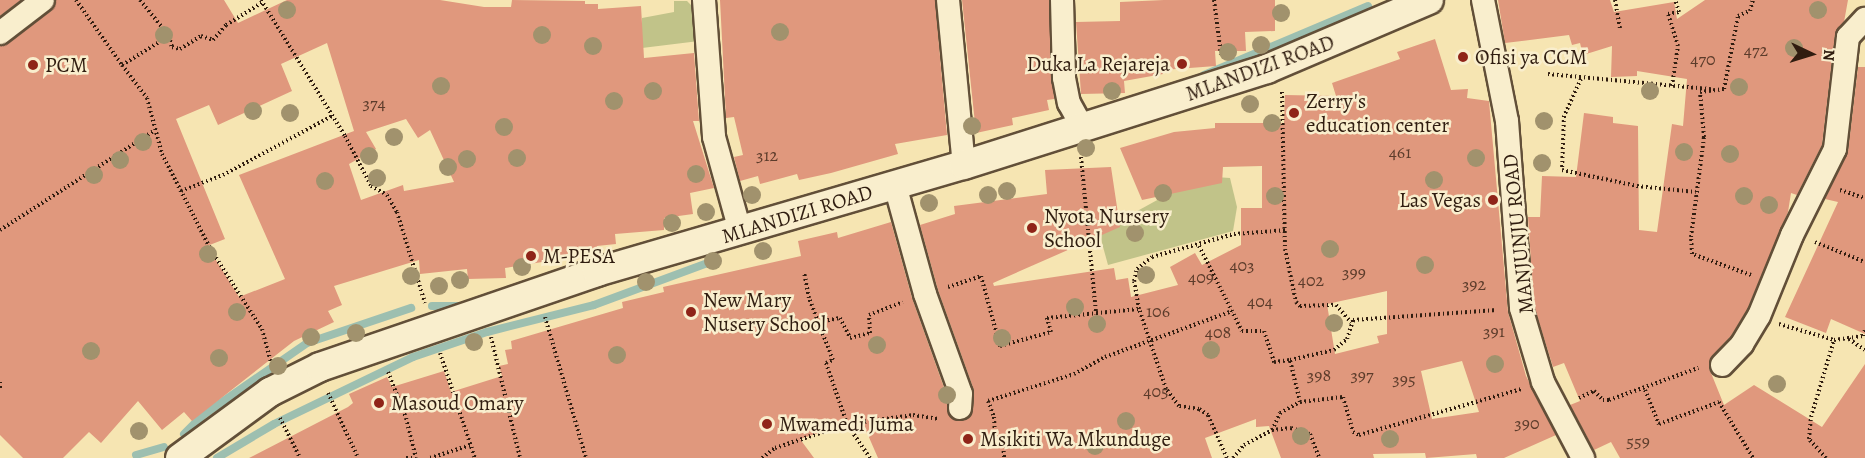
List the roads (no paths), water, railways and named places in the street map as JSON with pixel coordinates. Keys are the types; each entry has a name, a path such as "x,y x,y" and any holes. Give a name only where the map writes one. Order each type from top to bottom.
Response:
{"street":[{"path":"0,33 43,0"},
{"path":"704,0 714,137 740,231"},
{"path":"948,0 956,60 957,119 964,165"},
{"path":"1062,0 1064,78 1069,103 1082,126"},
{"name":"MLANDIZI ROAD","path":"180,458 277,388 320,367 377,346 492,310 537,293 964,165 1082,126 1228,82 1282,62 1429,0"},
{"name":"MANJUNJU ROAD","path":"1483,0 1507,122 1521,308 1543,382 1556,412 1583,458"},
{"path":"1722,365 1742,344 1759,316 1792,235 1835,149 1841,120 1848,37 1865,19"},
{"path":"895,185 926,295 962,394 960,408"}],"waterway":[{"path":"1204,75 1368,6"},
{"path":"217,458 274,424 413,357 487,332 594,305 710,262"},
{"path":"432,306 463,306"},
{"path":"184,434 202,416 307,343 411,308"},
{"path":"136,455 164,447"}],"place":[{"name":"Ofisi ya CCM","path":"1463,57"},
{"name":"Duka La Rejareja","path":"1182,64"},
{"name":"PCM","path":"33,65"},
{"name":"Zerry's education center","path":"1294,113"},
{"name":"Las Vegas","path":"1493,200"},
{"name":"Nyota Nursery School","path":"1032,228"},
{"name":"M-PESA","path":"531,256"},
{"name":"New Mary Nusery School","path":"691,312"},
{"name":"Masoud Omary","path":"379,403"},
{"name":"Mwamedi Juma","path":"767,424"},
{"name":"Msikiti Wa Mkunduge","path":"968,439"}]}
